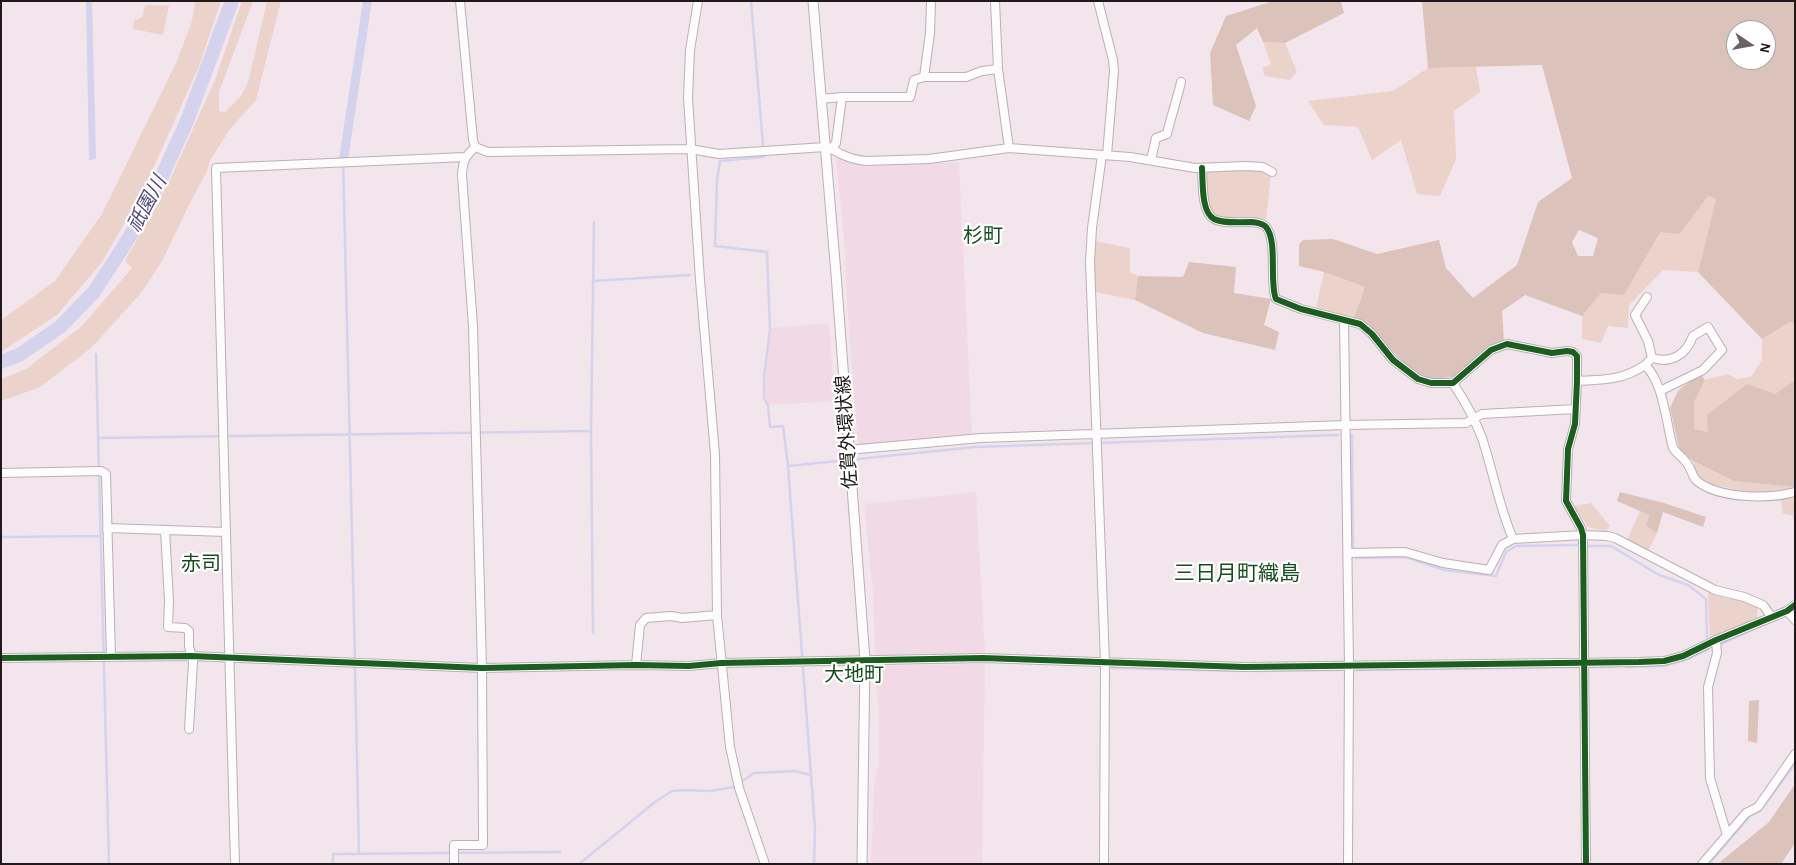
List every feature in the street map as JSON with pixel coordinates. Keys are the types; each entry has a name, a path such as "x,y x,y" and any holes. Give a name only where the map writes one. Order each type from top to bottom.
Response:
{"main road":[{"name":"佐賀外環状線","path":"813,1 821,99 828,148 848,450 865,660 862,864"}],"street":[{"path":"460,1 475,148"},
{"path":"698,1 690,50 688,98 690,149 715,454 718,615 721,663 729,738 738,785 764,863"},
{"path":"924,77 930,33 931,1"},
{"path":"995,1 998,70 1009,148"},
{"path":"1098,1 1113,60 1114,72 1104,155 1092,228 1090,262 1105,662 1104,864"},
{"path":"821,99 842,97 910,97 914,80 924,77 966,78 982,71 998,70"},
{"path":"1151,160 1156,138 1166,134 1181,82"},
{"path":"828,148 836,142 842,97"},
{"path":"475,148 488,152 690,149 719,154 828,148 840,154 866,161 929,159 1009,148 1104,155 1202,168 1263,167 1272,172"},
{"path":"454,857 454,845 483,844 482,668 473,326 462,175 465,157 475,148"},
{"path":"235,864 216,168 465,157"},
{"path":"1202,168 1205,207 1208,214 1220,221 1265,225 1270,232 1274,268 1273,293 1276,299 1302,309 1360,324 1372,334 1393,360 1418,379 1431,383 1453,383 1490,350 1507,344 1552,353 1573,352 1577,356 1578,381 1575,424 1568,449 1566,501 1583,535 1586,864"},
{"path":"1647,297 1635,315 1648,341 1652,358"},
{"path":"1344,320 1349,665 1348,864"},
{"path":"1652,358 1662,361 1671,360 1690,345 1693,336 1708,327 1722,350 1703,370 1660,391"},
{"path":"1578,381 1610,380 1621,377 1637,370 1652,358"},
{"path":"1645,365 1660,391 1673,448 1688,463 1697,482 1711,489 1745,496 1761,497 1785,495 1795,492"},
{"path":"1453,383 1481,436 1505,520 1513,539"},
{"path":"848,450 982,438 1345,425 1466,423 1482,414 1576,409"},
{"path":"1,473 98,471 106,474 108,528 106,657"},
{"path":"108,528 226,532"},
{"path":"165,530 169,601 168,627 185,628 189,631 193,662 189,729"},
{"path":"1348,553 1405,552 1443,563 1489,570 1502,545 1513,539 1583,535 1607,536 1615,538 1715,590 1744,597 1763,605 1771,616"},
{"path":"1,658 192,656 482,668 636,664 689,666 721,663 983,658 1244,667 1664,661 1683,656 1795,605"},
{"path":"1787,610 1795,620"},
{"path":"636,664 640,625 646,618 718,615"},
{"path":"1716,640 1717,653 1708,687 1710,778 1727,835"},
{"path":"1702,864 1746,813 1758,807 1795,754"}],"shaded area":[{"path":"86,1 92,1 96,159 89,160"},
{"path":"195,1 221,1 199,66 143,191 102,262 57,315 1,352 1,320 55,281 102,214 177,61 192,21"},
{"path":"242,1 253,1 219,92 219,111 225,112 241,96 248,83 267,1 281,1 256,100 230,129 210,160 207,171 162,261 142,292 91,348 40,387 1,401 1,379 26,369 82,326 132,268 125,261 168,184 215,80"},
{"path":"363,1 372,1 348,159 339,158"},
{"path":"1273,1 1341,1 1344,13 1285,43 1263,42 1257,28 1236,45 1256,106 1249,121 1213,105 1210,53 1226,16"},
{"path":"1422,1 1795,1 1795,324 1790,322 1762,339 1698,272 1716,199 1708,196 1680,234 1660,232 1624,295 1601,293 1582,316 1525,295 1502,311 1504,341 1481,352 1457,376 1432,380 1410,370 1368,324 1354,318 1365,287 1324,272 1299,266 1299,244 1303,240 1333,239 1377,254 1439,240 1446,268 1473,298 1517,265 1538,202 1572,178 1542,65 1428,68","holes":["1579,230 1598,238 1593,256 1578,256 1572,242"]},
{"path":"145,5 169,5 163,35 133,29 134,21 142,17"},
{"path":"1263,42 1285,43 1297,72 1290,80 1264,76 1263,67 1271,65"},
{"path":"1476,67 1480,92 1454,111 1456,159 1440,196 1417,194 1401,140 1372,160 1358,127 1324,125 1308,101 1393,91 1428,68"},
{"path":"836,158 864,167 959,162 972,436 858,446 847,305 845,251"},
{"path":"1259,169 1271,175 1266,220 1219,218 1209,210 1205,170"},
{"path":"1708,196 1716,199 1698,272 1663,270 1629,305 1628,328 1608,326 1601,343 1582,339 1582,316 1601,293 1624,294 1660,231 1680,234"},
{"path":"1095,241 1130,248 1130,272 1138,276 1135,300 1096,292"},
{"path":"1189,262 1236,267 1234,293 1271,299 1264,325 1279,332 1275,350 1203,333 1135,300 1138,276 1183,277"},
{"path":"1324,272 1365,287 1354,318 1316,308"},
{"path":"1790,322 1795,324 1795,380 1775,394 1708,432 1694,429 1694,402 1705,380 1728,374 1737,379 1751,377 1762,360 1762,339"},
{"path":"829,323 835,401 768,405 764,398 771,328"},
{"path":"1700,373 1705,380 1694,402 1694,429 1708,432 1707,415 1747,384 1775,394 1795,380 1795,490 1794,487 1734,481 1693,461 1679,448 1670,408 1678,391"},
{"path":"1693,461 1734,481 1794,487 1795,490 1756,493 1713,485 1696,475"},
{"path":"976,492 985,653 875,656 873,594 864,504"},
{"path":"1620,492 1664,503 1706,517 1703,527 1663,512 1657,533 1646,526 1649,515 1617,501"},
{"path":"1795,496 1795,525 1792,515 1783,514 1781,498"},
{"path":"1591,503 1610,526 1605,531 1588,527 1574,506"},
{"path":"1640,511 1649,515 1646,526 1657,533 1648,552 1627,540"},
{"path":"1708,593 1728,599 1742,599 1758,607 1757,618 1710,639"},
{"path":"985,664 982,864 871,864 874,784 879,762 879,710 874,666"},
{"path":"1759,700 1757,743 1748,741 1749,701"},
{"path":"1795,784 1795,843 1781,864 1724,864 1720,862 1769,822"}],"waterway":[{"name":"祇園川","path":"1,362 19,355 60,327 94,292 120,252 148,207 187,121 232,1"},
{"path":"751,1 764,157 720,161 717,180 715,246 767,252 770,330 764,378 764,398 768,406 770,427 783,426 788,466 815,829 814,864"},
{"path":"343,158 355,660"},
{"path":"593,633 591,431 594,222"},
{"path":"593,281 690,275"},
{"path":"96,354 109,864"},
{"path":"98,438 591,431"},
{"path":"858,459 975,447 1338,435"},
{"path":"1352,435 1353,549"},
{"path":"788,466 838,461"},
{"path":"1,537 101,536"},
{"path":"1356,558 1406,557 1444,570 1496,576 1506,552 1516,546 1577,545"},
{"path":"1587,546 1611,546 1659,575 1688,585 1706,599 1707,637"},
{"path":"1721,644 1774,620"},
{"path":"1626,667 1664,666 1688,659 1709,649"},
{"path":"355,667 359,854"},
{"path":"1356,670 1578,667"},
{"path":"1589,667 1616,667"},
{"path":"1112,668 1236,671"},
{"path":"1252,671 1340,670"},
{"path":"1709,864 1750,816 1760,811 1795,764"},
{"path":"579,864 655,802 672,791 710,791 734,787 754,773 795,771 811,775"},
{"path":"333,864 333,854 560,852"}],"cycle path":[{"path":"1202,168 1203,196 1207,210 1214,219 1223,222 1262,224 1270,233 1273,252 1273,283 1276,299 1301,309 1360,324 1372,334 1393,360 1418,379 1431,383 1453,383 1491,350 1507,344 1552,353 1573,352 1577,356 1575,424 1568,449 1566,501 1583,535 1586,864"},
{"path":"1,658 191,656 482,668 636,665 689,666 721,663 983,658 1244,667 1639,662 1664,661 1683,656 1716,640 1787,611 1795,605"}],"district":[{"name":"杉町","path":"983,236"},
{"name":"赤司","path":"201,564"},
{"name":"三日月町織島","path":"1237,574"},
{"name":"大地町","path":"854,675"}]}
